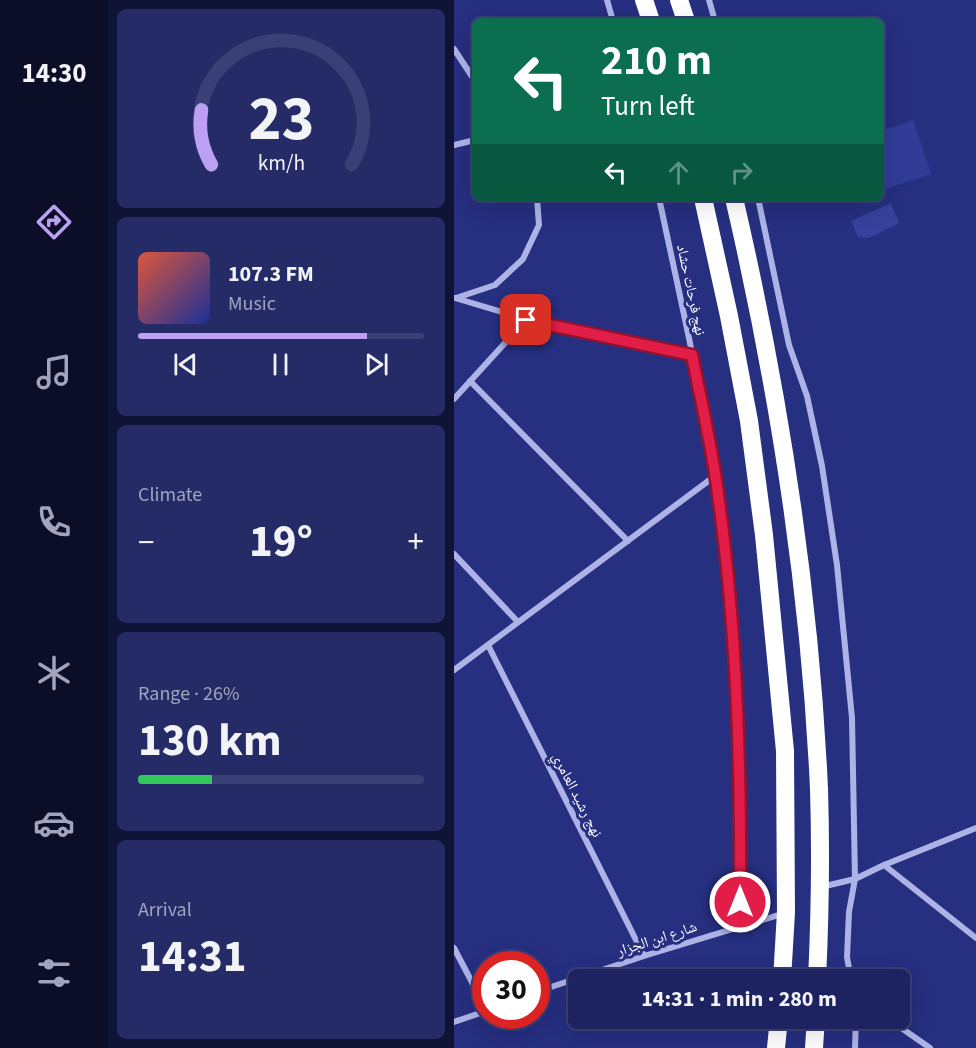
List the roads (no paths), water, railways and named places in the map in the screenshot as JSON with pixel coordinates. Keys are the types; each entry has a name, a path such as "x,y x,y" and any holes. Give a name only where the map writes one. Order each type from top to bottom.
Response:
{"highway":[{"path":"644,0 650,18"},
{"path":"679,0 685,18"},
{"path":"704,201 730,316 749,421 764,535 785,751 786,912 783,969"},
{"path":"735,201 771,373 789,478 810,659 819,789 821,887 817,969"},
{"path":"776,1048 778,1029"},
{"path":"814,1048 815,1029"}],"street":[{"path":"607,0 612,18"},
{"path":"709,0 714,18"},
{"path":"454,49 472,76"},
{"path":"454,145 472,141"},
{"path":"454,299 495,285 523,259 538,225 536,201"},
{"name":"نهج فرحات حشاد","path":"660,201 715,477 734,647 741,787 740,925"},
{"path":"759,201 789,345 807,396 822,466 837,565 852,718 855,879 849,912 847,957 850,969"},
{"path":"454,299 526,320 692,355"},
{"path":"454,399 526,320"},
{"path":"470,381 628,541"},
{"path":"454,670 715,477"},
{"path":"454,554 518,622"},
{"name":"نهج رشيد العامري","path":"488,645 644,956"},
{"path":"821,887 855,879 976,828"},
{"path":"884,865 976,938"},
{"name":"شارع ابن الجزار","path":"550,987 786,912"},
{"path":"454,948 472,983"},
{"path":"454,1022 472,1015"},
{"path":"855,1048 856,1029"},
{"path":"903,1029 930,1048"}]}
